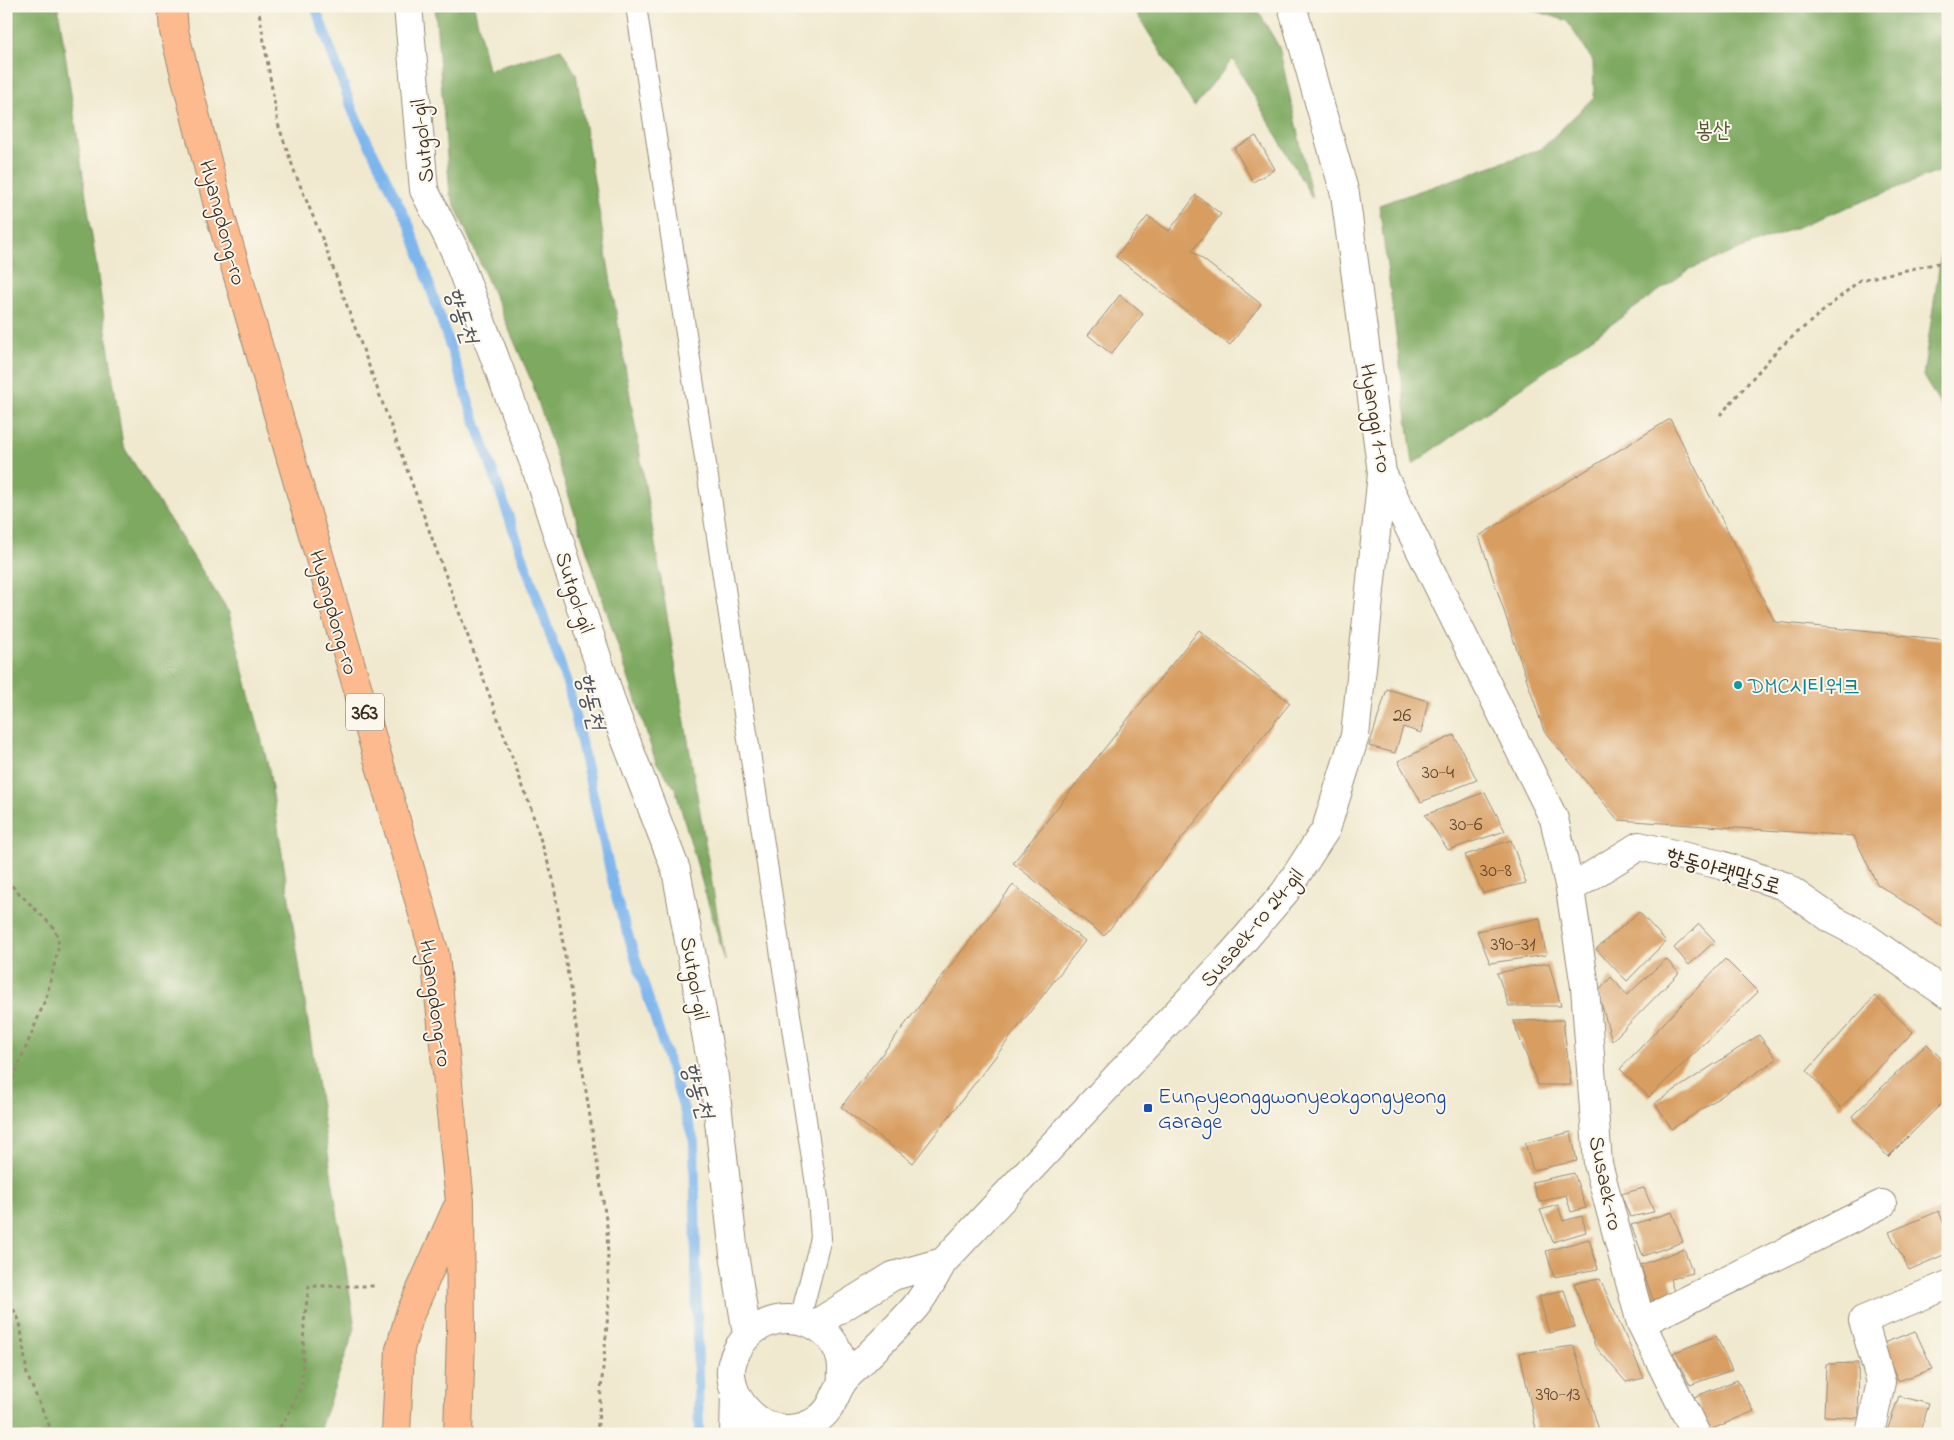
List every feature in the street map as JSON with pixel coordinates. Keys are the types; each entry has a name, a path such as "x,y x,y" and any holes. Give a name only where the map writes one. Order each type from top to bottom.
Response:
{"main road":[{"name":"Hyangdong-ro","path":"172,6 174,31 222,221 435,955 460,1202 461,1335 458,1434"},
{"path":"396,1434 400,1349 410,1314 460,1202"}],"street":[{"name":"Sutgol-gil","path":"408,6 424,190 454,249 536,468 613,707 676,870 714,1077 734,1254 747,1334"},
{"name":"Hyanggi 1-ro","path":"1292,6 1345,194 1382,473 1554,819 1570,889"},
{"name":"Susaek-ro 24-gil","path":"735,1394 746,1411 761,1423 780,1429 816,1427 833,1404 842,1383 916,1306 943,1262 1234,953 1285,892 1326,829 1355,736 1382,473"},
{"name":"향동아랫말5로","path":"1570,889 1639,846 1721,865 1784,886 1833,920 1864,936 1948,995"},
{"name":"Susaek-ro","path":"1570,889 1585,987 1598,1164 1642,1323 1696,1434"},
{"path":"1642,1323 1882,1204"},
{"name":"Susaek-ro 24-gil","path":"807,1322 893,1276 943,1262"},
{"path":"1870,1434 1881,1382 1863,1320 1948,1285"},
{"name":"Susaek-ro 24-gil","path":"734,1434 735,1394 731,1373 735,1352 747,1334 763,1323 781,1318 807,1322 831,1339 841,1360 842,1383"}],"lane":[{"path":"636,6 818,1198 820,1238 807,1322"}],"path":[{"path":"258,6 278,124 295,173 328,252 530,806 553,879 607,1226 609,1303 597,1434"},
{"path":"1720,416 1778,349 1860,280 1948,261"},
{"path":"6,880 55,929 59,945 46,998 11,1084 6,1116"},
{"path":"275,1434 287,1417 302,1384 304,1322 309,1286 377,1286"},
{"path":"6,1295 20,1322 27,1375 53,1434"}],"green space":[{"path":"6,6 58,6 123,446 229,613 269,769 355,1328 318,1434 6,1434"},
{"path":"435,6 474,6 488,70 561,49 576,74 725,961 675,788 656,762 531,380 450,194"},
{"path":"1132,6 1255,6 1279,47 1312,198 1233,59 1194,106"},
{"name":"봉산","path":"1520,6 1948,6 1948,168 1690,269 1413,464 1379,205 1541,149 1594,97 1593,61 1567,21"},
{"path":"1948,207 1948,418 1923,376"}],"building":[{"path":"1256,136 1275,169 1253,182 1234,148"},
{"path":"1196,195 1221,214 1192,251 1261,304 1230,345 1116,257 1148,216 1169,231"},
{"path":"1120,295 1143,314 1111,354 1088,335"},
{"name":"DMC시티워크","path":"1670,419 1775,622 1948,640 1948,930 1877,884 1854,836 1618,820 1544,731 1479,536"},
{"path":"1199,630 1290,703 1104,936 1013,863"},
{"path":"1387,689 1428,701 1421,733 1403,727 1395,753 1369,746"},
{"path":"1454,735 1477,780 1421,802 1398,761"},
{"path":"1485,792 1505,831 1448,850 1425,815"},
{"path":"1511,840 1526,883 1483,893 1465,855"},
{"path":"1013,885 1085,941 913,1163 841,1107"},
{"path":"1639,912 1666,941 1627,981 1596,949"},
{"path":"1540,918 1546,955 1490,963 1477,931"},
{"path":"1699,924 1715,941 1689,965 1674,948"},
{"path":"1666,959 1679,973 1612,1041 1598,992 1611,977 1627,995"},
{"path":"1725,959 1758,992 1649,1097 1620,1069"},
{"path":"1549,963 1561,1006 1509,1006 1497,973"},
{"path":"1875,996 1913,1032 1841,1108 1807,1071"},
{"path":"1563,1020 1571,1085 1538,1085 1513,1021"},
{"path":"1759,1035 1777,1059 1672,1129 1655,1103"},
{"path":"1927,1044 1948,1065 1948,1097 1888,1157 1852,1116"},
{"path":"1571,1132 1577,1161 1533,1170 1525,1143"},
{"path":"1574,1173 1586,1208 1571,1212 1566,1195 1539,1202 1532,1182"},
{"path":"1644,1188 1654,1212 1630,1217 1621,1194"},
{"path":"1558,1205 1563,1221 1582,1216 1586,1232 1553,1242 1540,1210"},
{"path":"1939,1211 1948,1235 1948,1253 1909,1270 1889,1232"},
{"path":"1672,1212 1683,1242 1643,1256 1631,1225"},
{"path":"1589,1239 1598,1269 1554,1277 1546,1251"},
{"path":"1684,1249 1693,1273 1670,1279 1676,1298 1655,1304 1640,1265"},
{"path":"1600,1279 1644,1378 1626,1382 1595,1346 1574,1283"},
{"path":"1564,1290 1575,1327 1549,1333 1539,1296"},
{"path":"1915,1331 1933,1369 1898,1381 1881,1344"},
{"path":"1716,1336 1732,1370 1690,1385 1673,1353"},
{"path":"1574,1346 1600,1434 1537,1434 1520,1353"},
{"path":"1858,1363 1859,1418 1824,1416 1826,1364"},
{"path":"1737,1380 1754,1411 1710,1430 1694,1397"},
{"path":"1899,1396 1929,1404 1919,1434 1886,1434"},
{"path":"1822,1430 1836,1433 1836,1434 1822,1434"}],"waterway":[{"name":"향동천","path":"318,6 317,12 354,114 410,227 471,409 569,689 616,897 694,1141 699,1434"}],"place":[{"name":"DMC시티워크","path":"1738,685"},
{"name":"Eunpyeonggwonyeokgongyeong Garage","path":"1148,1108"}]}
